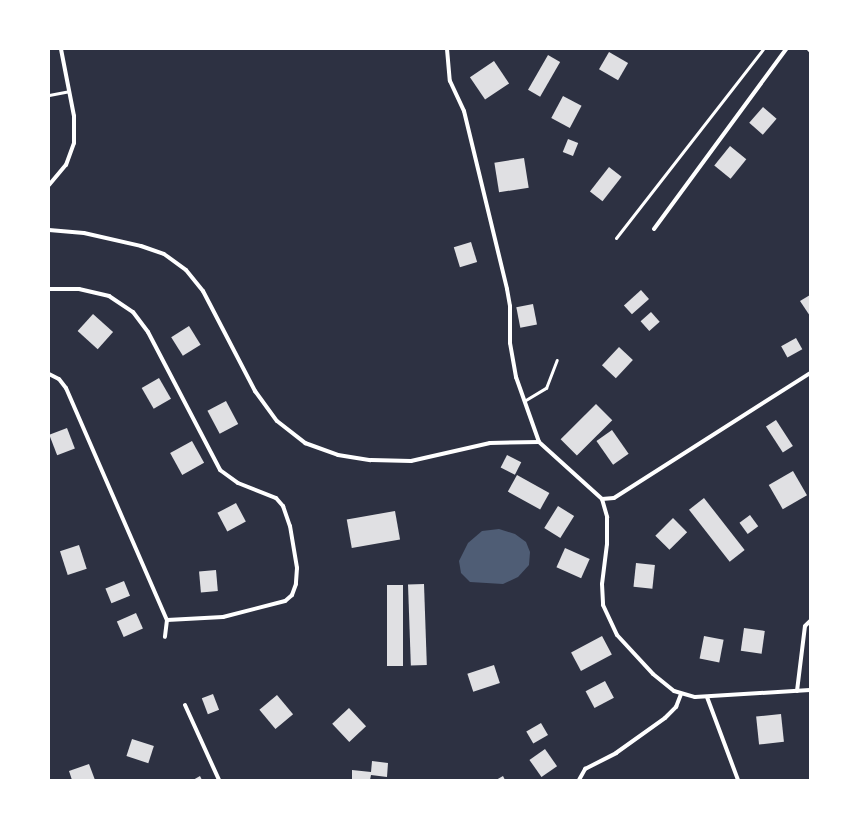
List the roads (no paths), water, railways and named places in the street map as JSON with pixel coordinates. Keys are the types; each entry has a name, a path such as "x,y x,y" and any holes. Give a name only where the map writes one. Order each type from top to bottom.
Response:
{"street":[{"path":"49,185 66,165 74,143 74,116 61,49"},
{"path":"447,49 450,80 464,111 507,289 510,306 510,343 516,377 524,401 539,442 602,499 607,517 607,544 602,594 607,617 618,635 653,674 681,694 708,697 810,690"},
{"path":"654,229 786,49"},
{"path":"49,230 84,233 141,246 164,254 186,270 203,291 256,391 277,421 305,443 338,456 371,460 411,461 490,444 539,442"},
{"path":"49,289 79,289 109,296 133,312 148,332 220,470 238,483 276,498 283,506 290,526 297,568 296,584 292,595 285,601 223,617 167,620"},
{"path":"602,499 614,498 810,373"},
{"path":"49,374 59,379 66,388 167,620 165,637"},
{"path":"797,691 805,626 810,621"},
{"path":"579,780 585,769 616,754 665,718 676,707 681,694"},
{"path":"708,697 738,780"},
{"path":"185,705 219,780"}],"lane":[{"path":"616,238 763,49"},
{"path":"49,95 69,91"},
{"path":"524,401 546,388 557,360"}],"water":[{"path":"499,529 515,534 526,542 530,552 529,565 518,577 503,584 470,582 461,573 459,561 468,543 482,531"}]}
